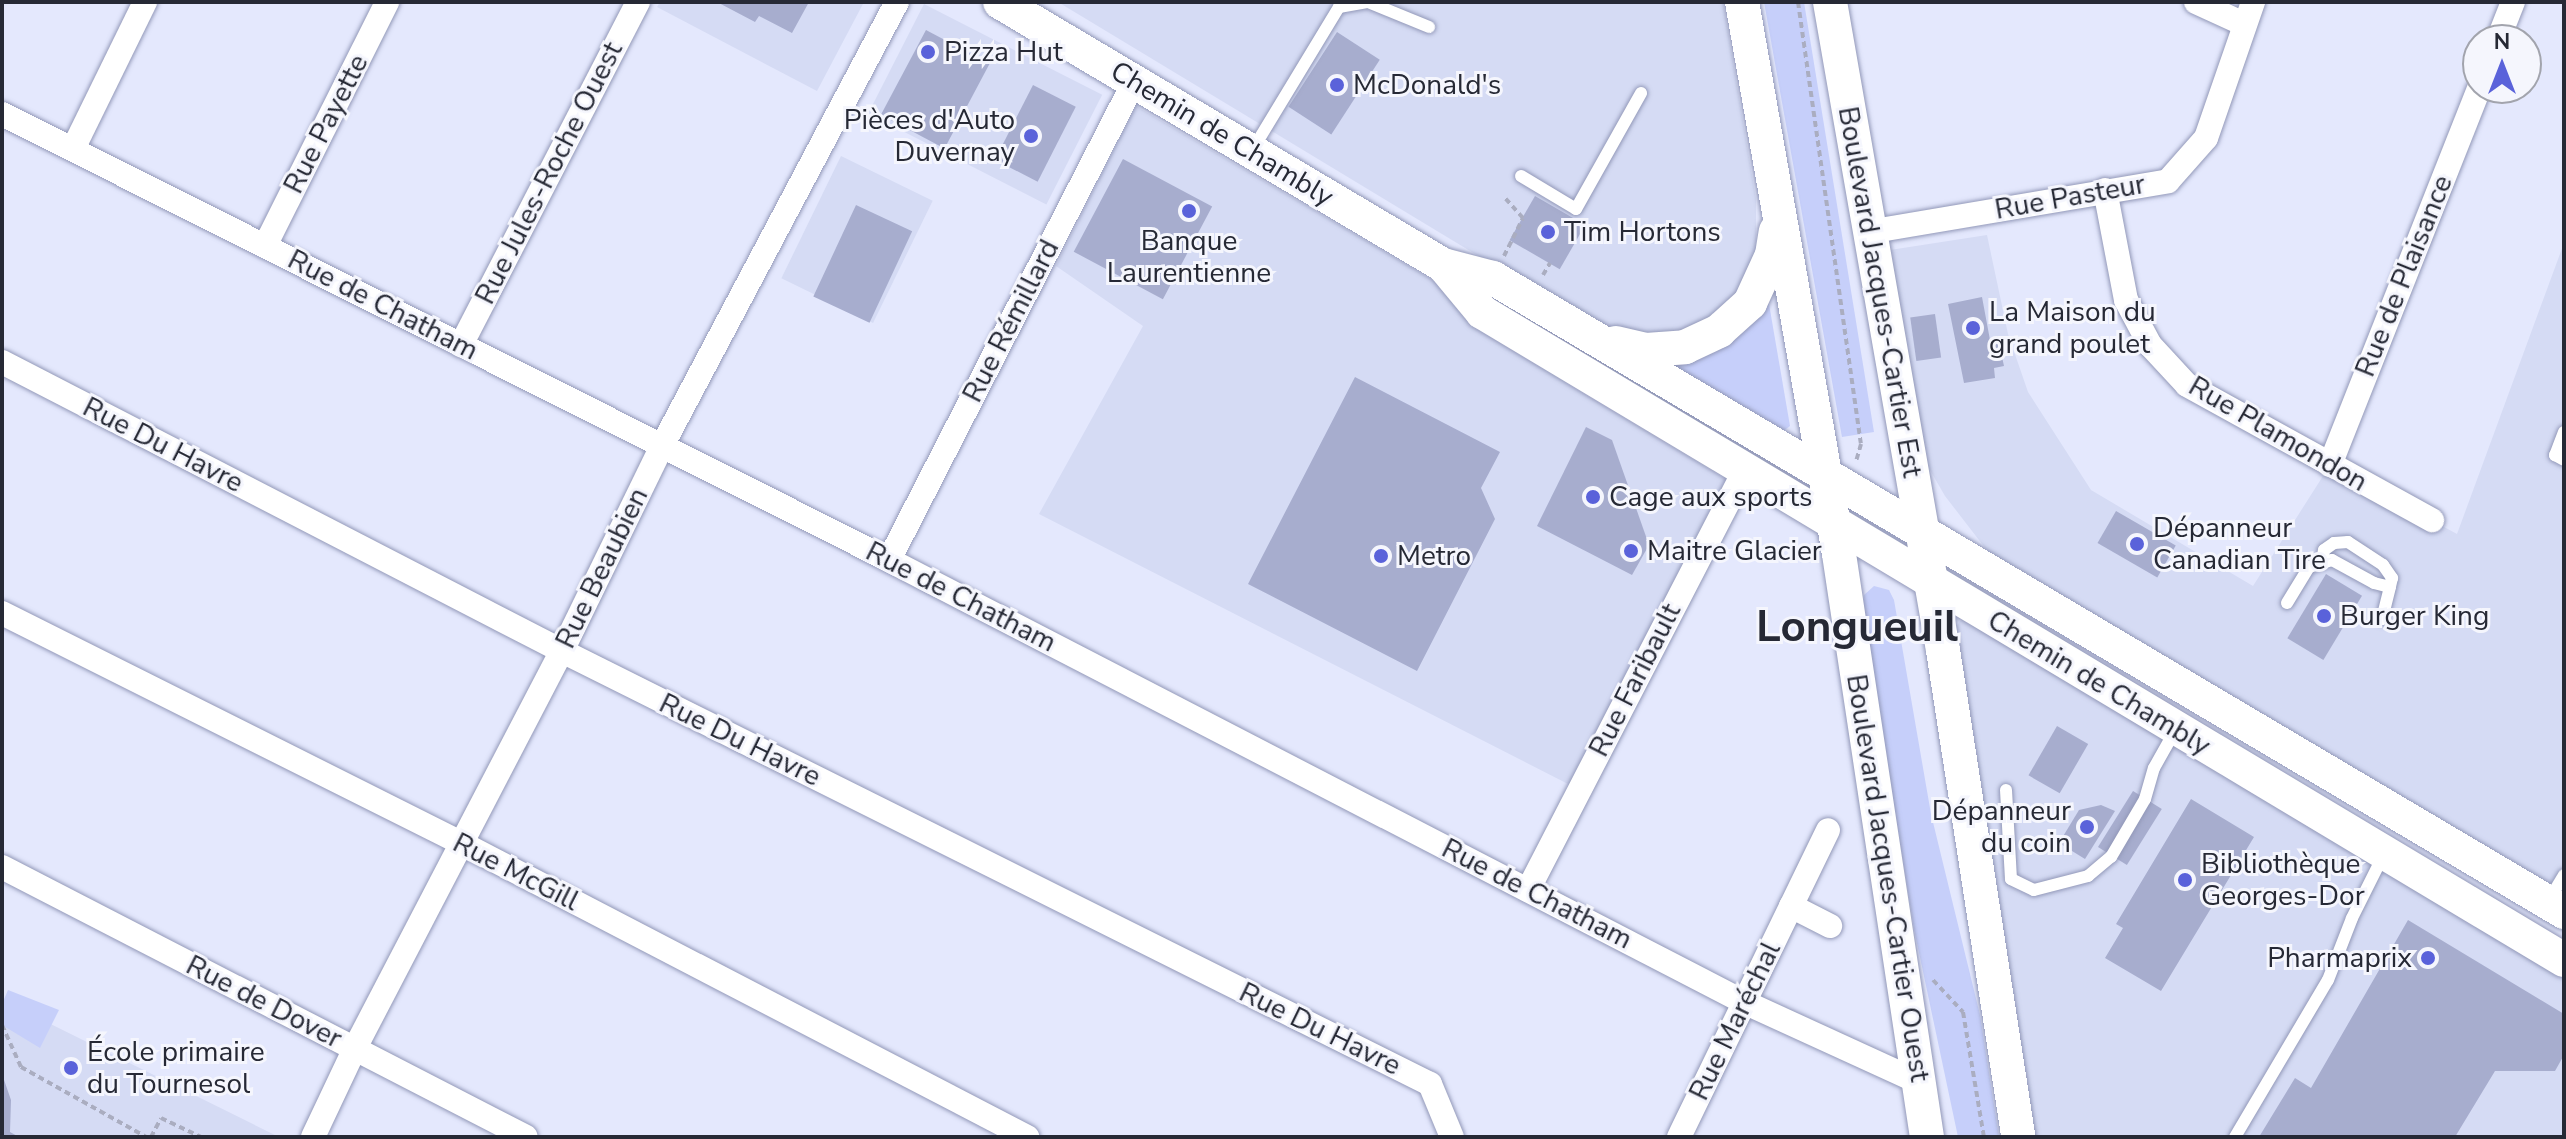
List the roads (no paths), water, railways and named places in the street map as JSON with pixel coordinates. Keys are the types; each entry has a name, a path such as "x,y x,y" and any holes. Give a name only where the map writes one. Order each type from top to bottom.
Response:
{"main road":[{"path":"1742,2 1834,524"},
{"name":"Boulevard Jacques-Cartier Est","path":"1830,2 1931,582"},
{"name":"Chemin de Chambly","path":"1011,6 1443,265 1493,278 2558,897"},
{"path":"1597,339 1648,350 1685,347 1719,331 1750,303 1772,255 1778,218"},
{"name":"Chemin de Chambly","path":"1443,265 1482,312 2564,960"},
{"name":"Boulevard Jacques-Cartier Ouest","path":"1834,524 1927,1137"},
{"path":"1931,582 2018,1137"},
{"path":"1943,650 1960,621 1983,613"}],"street":[{"path":"73,149 145,2"},
{"name":"Rue Payette","path":"265,246 387,2"},
{"name":"Rue Jules-Roche Ouest","path":"461,345 638,2"},
{"name":"Rue Beaubien","path":"313,1137 355,1048 562,651 662,446 897,2"},
{"path":"2196,2 2248,13"},
{"path":"2504,24 2513,2"},
{"name":"Rue Pasteur","path":"1868,232 2168,181 2206,138 2248,13"},
{"name":"Rue Rémillard","path":"889,560 1134,82"},
{"name":"Rue de Plaisance","path":"2330,465 2473,104"},
{"name":"Rue de Chatham","path":"2,114 889,560 1744,1002 1919,1082"},
{"name":"Rue Plamondon","path":"2105,190 2126,300 2150,345 2187,385 2432,520"},
{"name":"Rue Du Havre","path":"2,362 562,651 1430,1084 1452,1137"},
{"name":"Rue Faribault","path":"1528,890 1744,471"},
{"name":"Rue McGill","path":"2,613 463,844 1027,1137"},
{"name":"Rue Maréchal","path":"1679,1137 1828,830"},
{"name":"Rue de Dover","path":"2,867 526,1137"},
{"name":"Rue Maréchal","path":"1791,906 1830,926"}],"lane":[{"path":"1252,151 1339,7 1367,2 1429,27"},
{"path":"1521,176 1576,209 1641,93"},
{"path":"2564,432 2555,455 2564,460"},
{"path":"2322,561 2324,550 2334,543 2348,542 2383,565 2392,578 2382,619"},
{"path":"2287,603 2309,567 2322,561 2332,560 2374,583 2390,587"},
{"path":"2006,790 2011,879 2034,890 2088,876 2111,857 2145,799 2154,768 2176,728"},
{"path":"2235,1137 2328,980 2352,918 2384,853"}],"place":[{"name":"Pizza Hut","path":"928,52"},
{"name":"McDonald's","path":"1337,85"},
{"name":"Pièces d'Auto Duvernay","path":"1031,136"},
{"name":"Banque Laurentienne","path":"1189,211"},
{"name":"Tim Hortons","path":"1548,232"},
{"name":"La Maison du grand poulet","path":"1973,328"},
{"name":"Cage aux sports","path":"1593,497"},
{"name":"Dépanneur Canadian Tire","path":"2137,544"},
{"name":"Maitre Glacier","path":"1631,551"},
{"name":"Metro","path":"1381,556"},
{"name":"Burger King","path":"2324,616"},
{"name":"Dépanneur du coin","path":"2087,827"},
{"name":"Bibliothèque Georges-Dor","path":"2185,880"},
{"name":"Pharmaprix","path":"2428,958"},
{"name":"École primaire du Tournesol","path":"71,1068"}],"district":[{"name":"Longueuil","path":"1857,627"}]}
